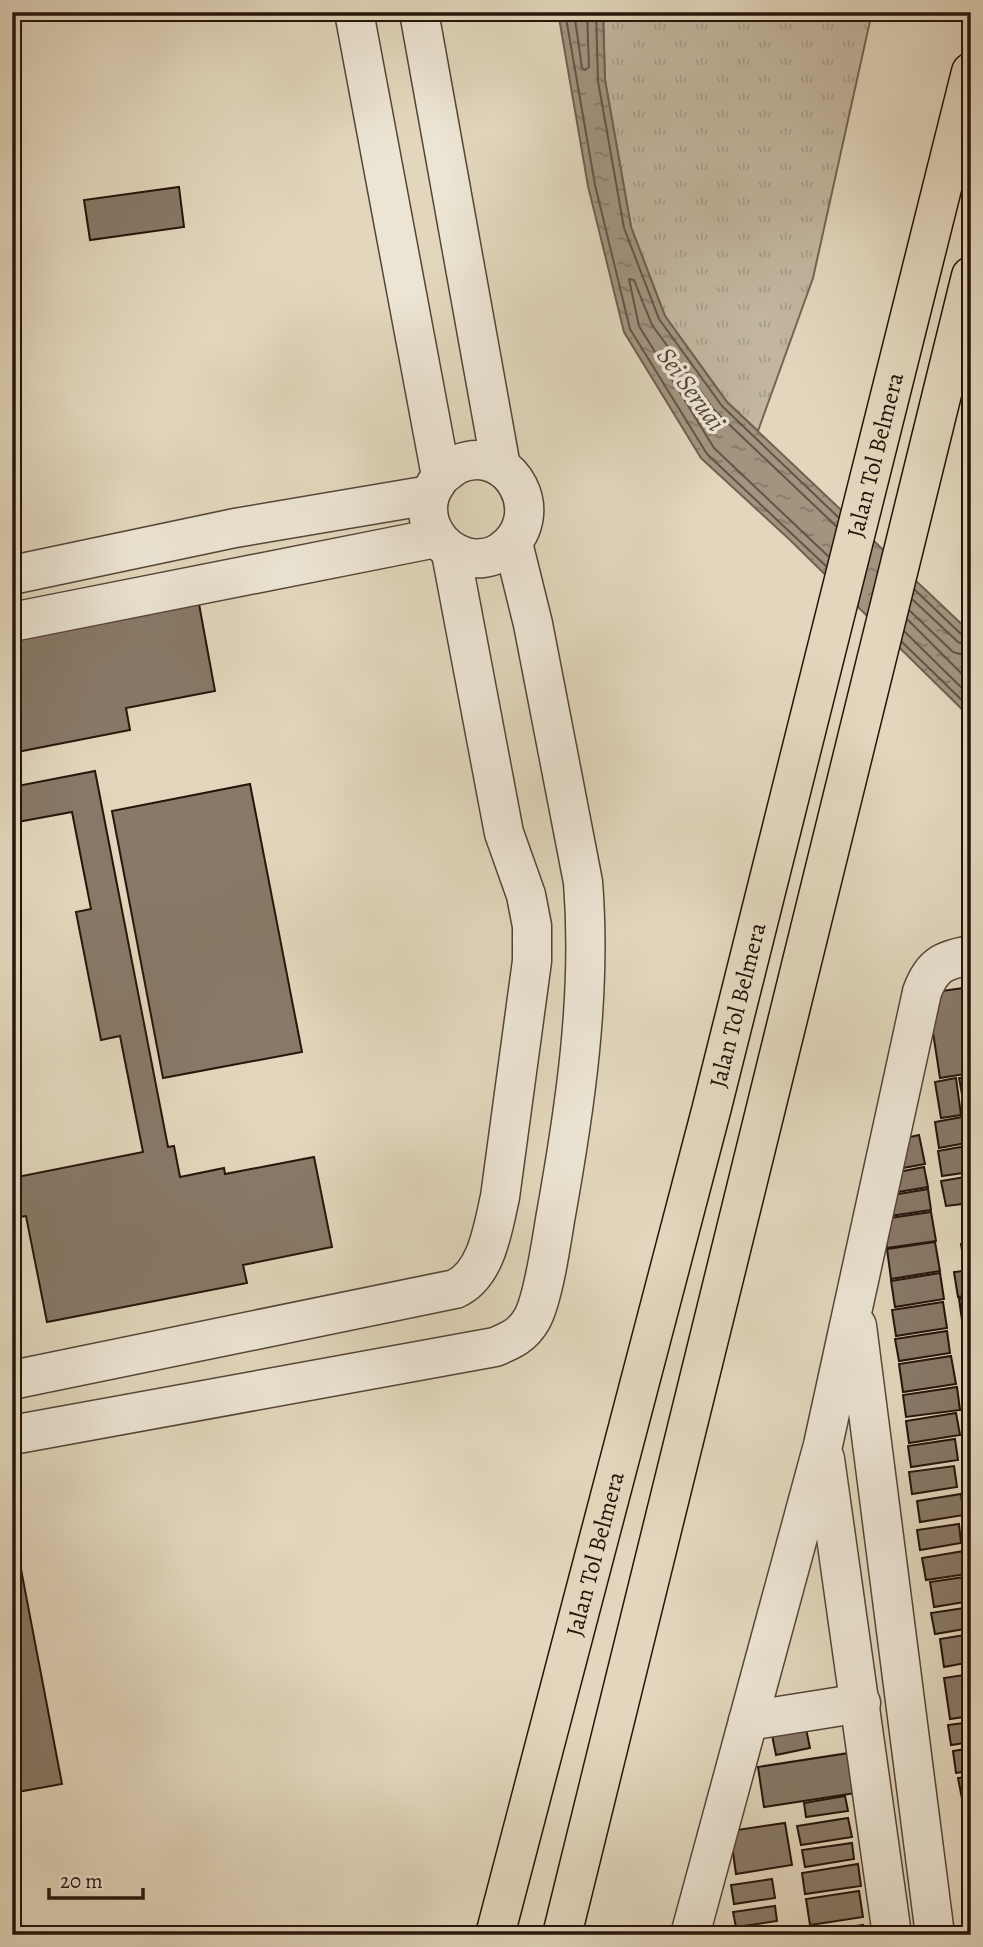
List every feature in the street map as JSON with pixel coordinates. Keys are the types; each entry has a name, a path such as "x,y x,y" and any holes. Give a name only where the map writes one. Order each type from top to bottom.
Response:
{"highway":[{"name":"Jalan Tol Belmera","path":"495,1935 712,1107 971,72"},
{"name":"Jalan Tol Belmera","path":"562,1935 971,276"}],"street":[{"path":"12,1380 454,1289 463,1285 476,1272 492,1231 510,1129 532,961 532,926 526,895 504,833 444,545 430,518 435,486 354,12"},
{"path":"419,12 501,467"},
{"path":"12,575 435,486 458,464 480,461 501,467 517,482 525,502 524,524 513,543 495,555 473,559 444,545 12,622"},
{"path":"12,1435 495,1347 520,1337 533,1317 552,1240 578,1094 587,924 583,881 533,624 513,543"},
{"path":"690,1935 823,1444 853,1296 922,992 929,972 937,964 971,955"},
{"path":"492,1231 552,1240"},
{"path":"853,1296 935,1935"},
{"path":"823,1444 892,1935"},
{"path":"748,1721 861,1703"}],"green space":[{"path":"603,12 872,12 813,278 758,431 727,402 665,316 631,227 605,80"}],"water":[{"name":"Sei Seruai","path":"558,12 603,12 605,80 631,227 665,316 727,402 971,633 971,718 790,540 701,458 624,332 588,186"}],"building":[{"path":"179,187 184,227 90,240 84,200"},
{"path":"199,604 215,691 126,708 130,730 12,753 12,631"},
{"path":"95,771 168,1147 174,1146 180,1177 224,1168 225,1174 314,1157 332,1247 243,1265 247,1283 47,1322 26,1216 12,1218 12,1178 143,1152 120,1036 101,1040 76,912 91,909 72,812 12,823 12,787"},
{"path":"250,784 302,1052 163,1078 112,811"},
{"path":"971,987 971,1073 940,1078 927,993"},
{"path":"971,1076 971,1103 964,1105 959,1078"},
{"path":"956,1078 961,1115 941,1118 935,1082"},
{"path":"971,1107 971,1133 968,1133 964,1108"},
{"path":"962,1117 966,1143 939,1148 935,1122"},
{"path":"919,1135 925,1164 903,1168 897,1140"},
{"path":"966,1146 970,1172 942,1176 938,1151"},
{"path":"924,1167 928,1187 892,1193 888,1174"},
{"path":"971,1176 971,1203 946,1206 941,1181"},
{"path":"928,1189 931,1210 890,1216 887,1196"},
{"path":"931,1212 936,1241 887,1248 883,1219"},
{"path":"971,1213 971,1239 969,1240 965,1214"},
{"path":"935,1242 940,1271 891,1279 887,1249"},
{"path":"971,1242 971,1267 965,1268 961,1244"},
{"path":"971,1270 971,1295 958,1297 954,1272"},
{"path":"940,1273 944,1299 895,1307 891,1281"},
{"path":"971,1297 971,1325 963,1327 959,1299"},
{"path":"943,1302 947,1328 896,1336 892,1310"},
{"path":"971,1327 971,1353 967,1353 963,1328"},
{"path":"947,1331 950,1353 899,1361 895,1339"},
{"path":"951,1356 956,1384 903,1392 899,1364"},
{"path":"957,1387 960,1410 906,1417 903,1395"},
{"path":"956,1413 960,1435 909,1443 906,1421"},
{"path":"955,1439 958,1460 911,1467 908,1446"},
{"path":"954,1466 957,1487 912,1494 909,1472"},
{"path":"961,1494 964,1515 920,1522 917,1501"},
{"path":"12,1522 62,1784 12,1793"},
{"path":"959,1524 961,1543 920,1550 917,1530"},
{"path":"964,1551 967,1574 926,1580 922,1558"},
{"path":"971,1576 971,1601 934,1607 930,1582"},
{"path":"971,1607 971,1628 935,1634 931,1613"},
{"path":"971,1634 971,1662 944,1667 940,1639"},
{"path":"971,1674 971,1716 950,1719 944,1678"},
{"path":"804,1719 810,1748 776,1755 770,1725"},
{"path":"971,1722 971,1742 951,1745 948,1725"},
{"path":"971,1748 971,1771 956,1773 953,1751"},
{"path":"849,1753 856,1793 764,1807 758,1767"},
{"path":"971,1776 971,1803 963,1804 958,1778"},
{"path":"845,1796 848,1811 806,1817 804,1803"},
{"path":"971,1811 971,1832 966,1832 963,1812"},
{"path":"848,1818 852,1837 801,1845 797,1826"},
{"path":"785,1823 792,1865 736,1874 730,1831"},
{"path":"971,1839 971,1862 967,1863 963,1840"},
{"path":"852,1843 854,1859 805,1867 802,1850"},
{"path":"858,1864 861,1886 805,1894 802,1873"},
{"path":"772,1879 775,1898 734,1904 731,1885"},
{"path":"859,1891 863,1917 810,1925 806,1899"},
{"path":"775,1906 777,1921 736,1927 733,1912"},
{"path":"863,1925 864,1935 809,1933"},
{"path":"777,1926 778,1935 734,1933"}]}
